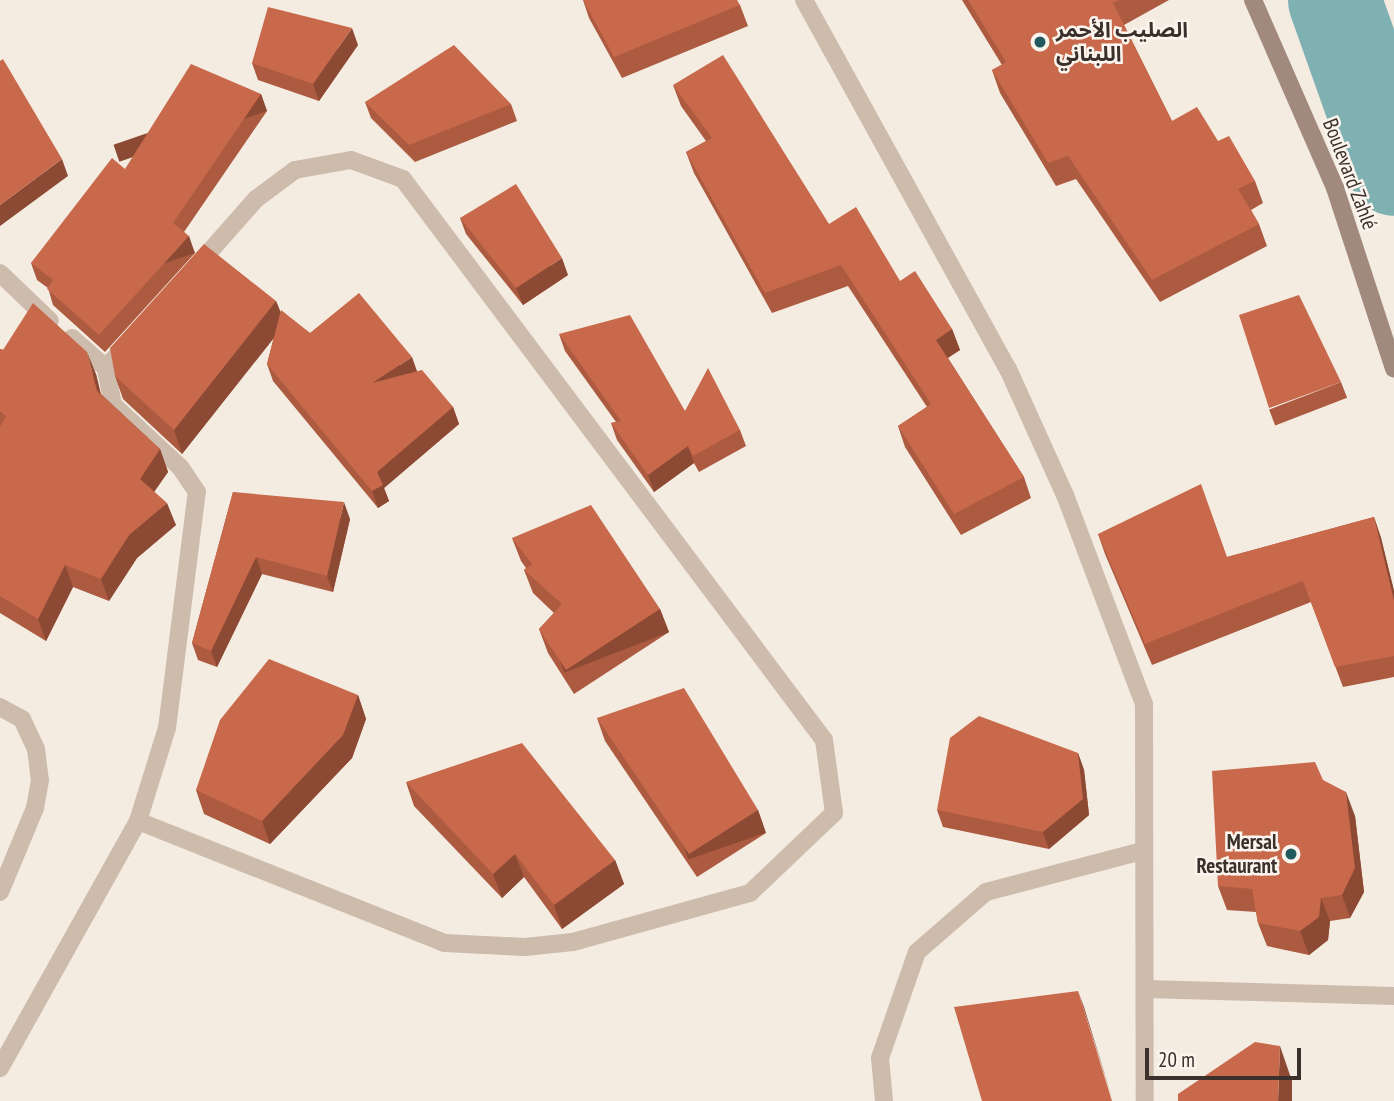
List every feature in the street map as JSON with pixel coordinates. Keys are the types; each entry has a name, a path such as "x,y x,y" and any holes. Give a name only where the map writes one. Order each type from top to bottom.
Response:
{"main road":[{"name":"Boulevard Zahlé","path":"1253,0 1335,188 1394,369"}],"street":[{"path":"804,0 1008,369 1065,495 1144,704 1142,851 1145,1101"},
{"path":"138,821 444,943 525,947 573,942 750,893 834,813 824,740 403,179 351,160 295,170 257,199 186,279"},
{"path":"0,273 106,369 113,405 180,467 197,492 167,728 138,821 0,1068"},
{"path":"106,369 141,328"},
{"path":"0,707 22,719 36,749 40,780 35,808 0,892"},
{"path":"884,1101 880,1058 917,952 986,892 1142,851"},
{"path":"1145,989 1394,996"}],"building":[{"path":"583,0 737,0 740,5 614,57"},
{"path":"968,0 1120,0 1113,3 1172,121 1197,107 1218,141 1229,136 1255,181 1238,189 1259,224 1152,280 1068,156 1048,163 992,70 1006,62"},
{"path":"268,7 352,28 313,84 252,63"},
{"path":"454,45 511,104 409,145 365,102"},
{"path":"723,55 829,224 856,207 900,281 915,271 952,329 936,340 1024,477 954,514 898,426 931,404 841,265 765,293 686,152 712,138 673,85"},
{"path":"3,59 62,159 0,205 0,61"},
{"path":"191,64 261,94 173,223 189,236 99,335 47,289 53,280 31,263 112,158 125,169"},
{"path":"516,184 562,258 516,288 460,218"},
{"path":"204,244 276,301 174,430 115,376 110,348"},
{"path":"359,293 412,357 372,383 422,370 453,407 377,472 383,485 372,491 267,364 281,310 310,333"},
{"path":"1299,295 1341,382 1269,408 1239,315"},
{"path":"33,303 87,352 97,391 160,449 140,479 167,503 129,535 101,579 65,565 38,619 0,596 0,427 6,416 0,411 0,349 3,350"},
{"path":"630,315 685,411 708,368 740,430 693,456 688,446 648,475 611,423 621,421 559,334"},
{"path":"1201,484 1227,557 1374,517 1394,601 1394,656 1335,667 1303,581 1145,644 1098,534"},
{"path":"233,492 344,502 327,576 256,557 211,651 192,643"},
{"path":"591,505 660,609 566,670 539,629 562,604 524,570 532,564 512,538"},
{"path":"269,659 358,695 343,735 262,821 196,790 220,720"},
{"path":"684,688 758,810 689,854 597,718"},
{"path":"979,716 1078,753 1083,799 1043,832 937,810 950,738"},
{"path":"522,743 615,860 554,905 515,854 493,874 406,782"},
{"name":"Mersal Restaurant","path":"1315,762 1323,780 1346,792 1355,868 1342,895 1321,898 1319,917 1300,931 1258,923 1252,889 1218,886 1212,771"},
{"path":"1078,991 1112,1101 982,1101 954,1007"},
{"path":"1255,1042 1280,1046 1278,1101 1178,1101 1178,1094"}],"waterway":[{"path":"1334,0 1394,169"}],"place":[{"name":"الصليب الأحمر اللبناني","path":"1040,42"},
{"name":"Mersal Restaurant","path":"1291,854"}]}
